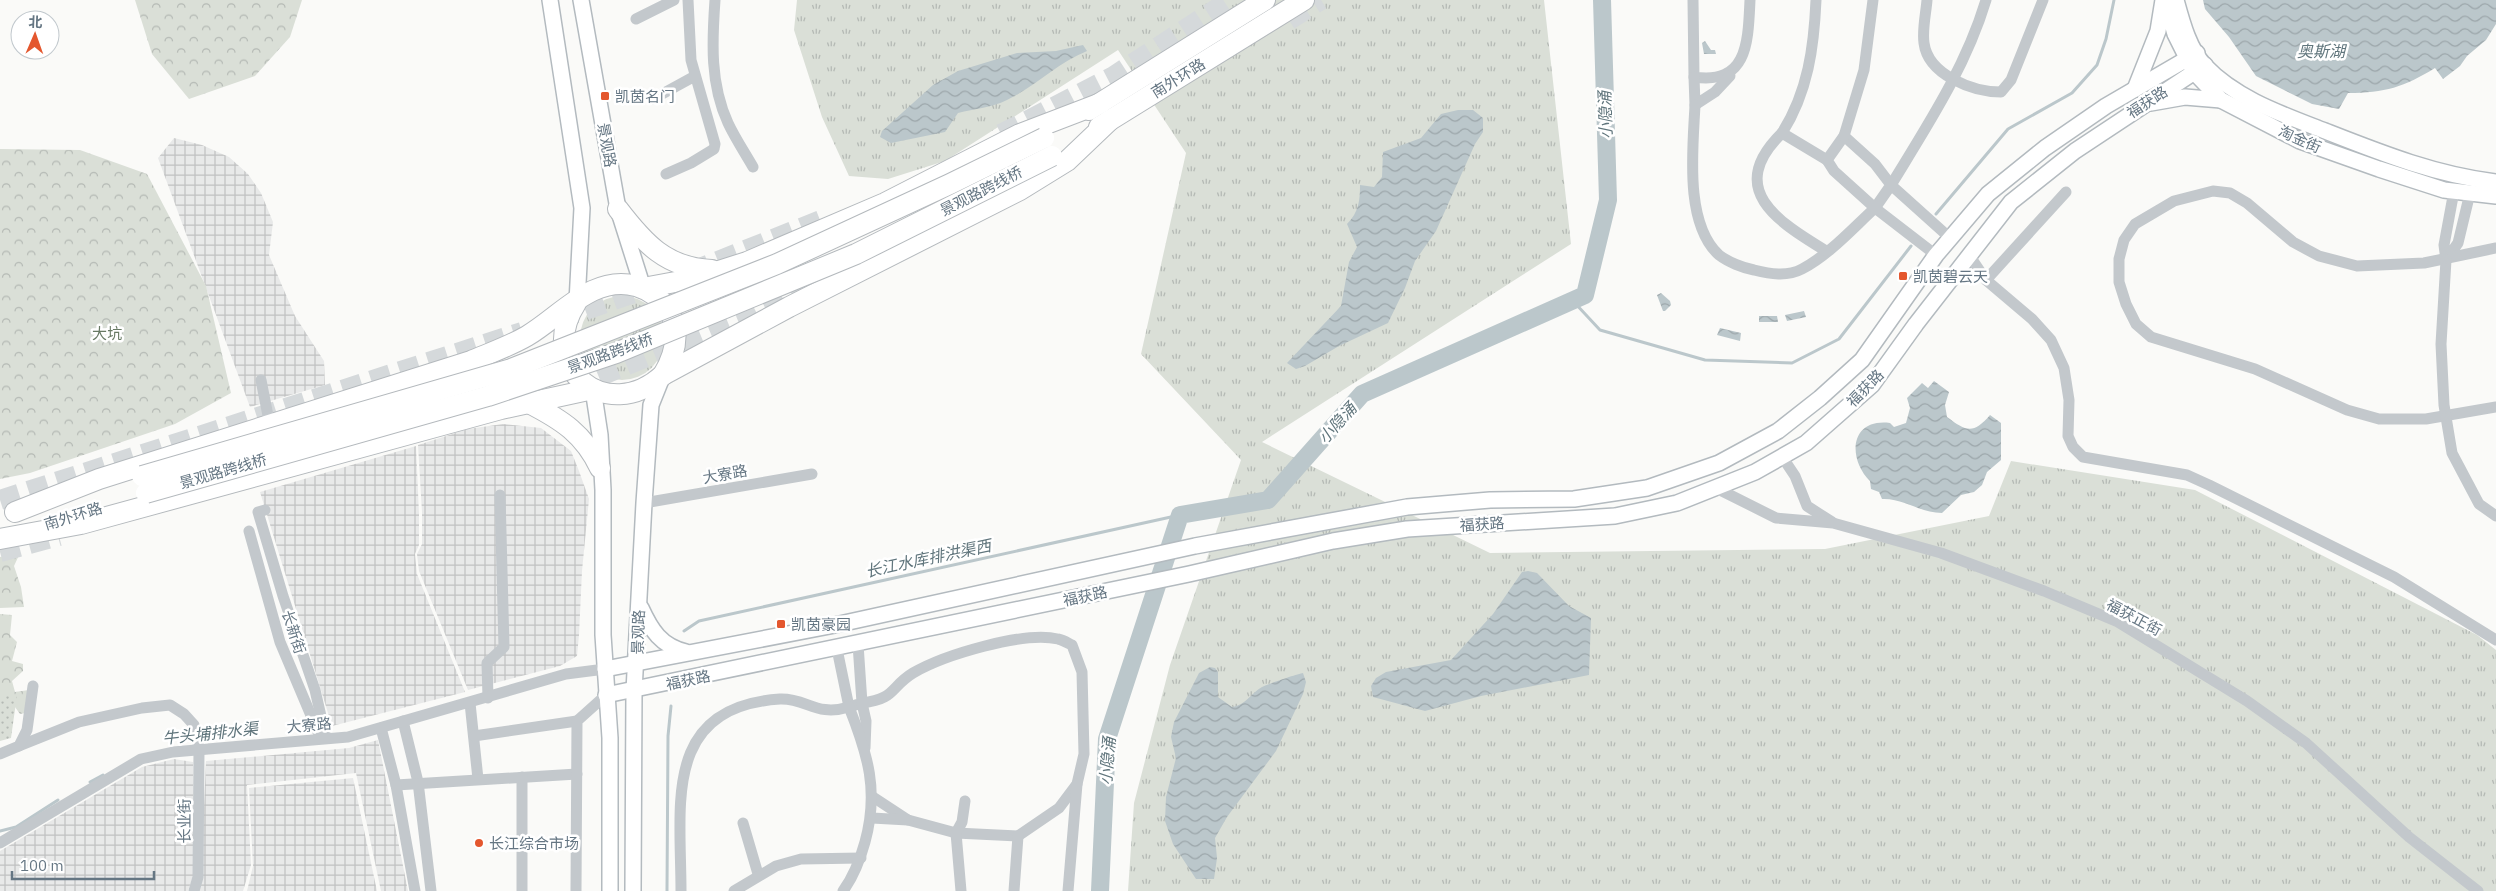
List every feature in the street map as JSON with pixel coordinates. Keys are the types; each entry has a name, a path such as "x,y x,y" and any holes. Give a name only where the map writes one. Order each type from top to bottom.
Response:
{"highway":[{"name":"南外环路","path":"1044,138 1265,0"},
{"name":"南外环路","path":"1052,156 1304,0"},
{"path":"643,288 697,278 748,262 885,203 1020,134 1100,103"},
{"path":"577,302 568,316 563,332 564,349 569,365 579,379 593,389 613,395 638,392 652,385 663,375 789,307 1020,190 1067,161 1109,121"},
{"name":"景观路跨线桥","path":"144,484 511,369 778,264 1044,138"},
{"name":"景观路跨线桥","path":"144,484 488,396 616,353 856,254 1052,156"},
{"path":"618,209 639,237 672,262 697,270 721,271"},
{"path":"8,514 99,479 471,361 526,336 577,302 591,290 608,284 626,283 643,288 658,298 668,311 675,327 676,344 672,360 663,375"},
{"path":"471,361 510,357 529,374 530,390 521,398 501,409"},
{"path":"0,539 81,524 501,409 569,392 593,389"},
{"path":"529,403 568,425 592,450 600,468"},
{"name":"南外环路","path":"8,514 144,484"},
{"name":"南外环路","path":"0,539 144,484"}],"street":[{"path":"550,0 582,208 577,302"},
{"name":"景观路","path":"582,0 618,209 643,288"},
{"path":"636,19 674,0"},
{"path":"666,174 691,163 714,149 691,60 688,0"},
{"path":"715,0 712,54 718,90 728,122 753,167"},
{"path":"1693,0 1695,105 1693,163 1696,206 1707,237 1720,255 1744,268 1786,275 1802,269 1826,251 1875,208 1892,185 1953,80 1979,25 1986,0"},
{"path":"1695,105 1715,92 1735,71 1743,50 1748,26 1750,0"},
{"path":"1816,0 1810,65 1802,96 1782,133 1766,148 1758,163 1756,180 1762,198 1779,218 1826,251"},
{"path":"1827,160 1844,136 1864,70 1873,0"},
{"path":"1927,0 1924,41 1926,53 1953,80 1983,92 2001,92 2011,80 2043,0"},
{"path":"2135,89 2158,31 2164,0"},
{"name":"淘金街","path":"2164,0 2175,34 2221,100 2300,141 2388,172 2496,196"},
{"path":"2176,0 2183,27 2196,62"},
{"name":"淘金街","path":"2196,62 2237,91 2285,115 2370,149 2435,171 2462,189 2496,182"},
{"name":"福获路","path":"605,669 834,624 1195,546 1406,507 1490,500 1574,499 1647,488 1719,463 1778,431 1820,398 1862,360 1943,246 1988,194 2045,148 2135,89 2196,62"},
{"name":"福获路","path":"606,696 1189,574 1333,540 1407,529 1615,516 1677,503 1716,488 1783,458 1806,443 1872,385 2011,202 2075,151 2142,105 2196,62"},
{"path":"1694,77 1711,80 1725,77 1735,71"},
{"path":"653,99 695,76"},
{"path":"2142,105 2185,97 2221,100"},
{"path":"1782,133 1827,160 1834,171 1875,208 1943,246 1969,255 1986,280 2032,319 2051,340 2064,368 2070,400 2068,436 2073,447 2083,457 2187,475 2379,569 2456,613 2496,640"},
{"path":"1844,136 1875,164 1943,246"},
{"path":"2462,189 2444,245 2446,260 2442,344 2446,414 2452,453 2479,504 2496,516"},
{"path":"2446,260 2458,243 2462,189"},
{"path":"2496,248 2480,250 2446,260 2390,266 2357,266 2319,256 2293,242 2247,203 2230,193 2213,191 2174,201 2135,224 2124,240 2119,260 2119,282 2126,304 2136,324 2151,337 2255,369 2347,410 2371,417 2408,421 2426,420 2446,414 2496,407"},
{"path":"1986,280 2066,192"},
{"name":"景观路","path":"633,891 634,691 644,503 651,405 663,375"},
{"path":"261,380 270,426"},
{"path":"593,389 600,435 600,468 603,490 603,634 610,738 610,891"},
{"path":"1783,458 1795,476 1807,506 1834,523"},
{"name":"大寮路","path":"644,503 812,474"},
{"name":"福获正街","path":"1716,488 1776,518 1834,523 1942,553 2044,591 2118,622 2248,701 2306,744 2409,837 2478,891"},
{"path":"488,698 487,664 504,647 500,495"},
{"path":"265,510 258,512 315,690 323,738"},
{"name":"长新街","path":"248,531 280,642 295,681 323,738"},
{"path":"639,604 651,629 666,645 689,652"},
{"path":"681,891 682,784 694,742 707,726 724,714 742,705 765,700 784,699 820,710 835,711 862,703 877,702 893,693 911,674 935,661 1026,638 1058,639 1072,645 1082,672 1084,754 1077,784 1068,891"},
{"path":"843,891 851,881 861,858 872,818 873,797 865,748 866,721 862,703 858,644"},
{"path":"837,649 849,708 865,748"},
{"name":"大寮路","path":"0,843 53,810 142,760 198,747 348,737 566,674 605,669"},
{"path":"19,746 27,730 33,686"},
{"path":"474,736 577,721 606,696"},
{"path":"470,703 478,779"},
{"path":"0,754 79,722 142,708 170,706 184,714 194,726 198,747"},
{"path":"403,721 418,782 431,891"},
{"path":"576,891 577,721"},
{"path":"381,728 396,785 415,891"},
{"name":"长业街","path":"194,891 198,877 198,747"},
{"path":"396,785 418,782 577,774"},
{"path":"522,777 522,891"},
{"path":"872,818 908,820 956,833 1018,836 1060,808 1077,784"},
{"path":"873,797 908,820"},
{"path":"961,891 956,833 962,822 966,801"},
{"path":"743,823 758,874"},
{"path":"1014,891 1018,836"},
{"path":"734,891 758,874 801,858 861,858"}],"shaded area":[{"path":"174,138 202,145 229,157 248,174 261,193 273,222 269,255 295,316 324,361 325,385 250,407 158,158"},
{"path":"503,424 541,428 571,451 589,499 577,656 560,666 468,690 419,571 417,554 422,544 422,512 418,445 468,429"},
{"path":"416,446 419,514 419,545 415,554 417,574 465,692 332,726 260,492"},
{"path":"378,740 408,891 381,891 356,773 247,785 251,865 243,891 197,891 201,878 206,761 349,748"},
{"path":"174,759 193,762 193,876 188,891 0,891 0,851 142,767"},
{"path":"353,778 377,891 247,891 253,866 249,788"}],"green space":[{"path":"135,0 302,0 290,37 255,76 189,99 152,54"},
{"path":"797,0 1544,0 1571,244 1262,442 1490,553 1825,549 1989,516 2011,461 2195,490 2477,635 2496,650 2496,891 1128,891 1134,803 1170,665 1241,460 1141,354 1186,153 1118,50 945,161 888,179 849,176 822,117 794,30"},
{"name":"大坑","path":"0,149 80,150 147,174 206,286 231,393 175,424 30,473 0,479"},
{"path":"622,296 638,299 652,308 661,322 664,338 661,354 652,368 638,377 622,380 606,377 592,368 583,354 580,338 583,322 592,308 606,299"},
{"path":"20,553 14,566 21,587 24,607 0,608 0,557"},
{"path":"0,614 12,615 10,635 17,642 12,661 23,664 23,671 12,681 15,692 29,690 25,713 20,714 15,707 0,698"},
{"path":"0,694 17,695 11,738 0,741"}],"water":[{"name":"奥斯湖","path":"2203,0 2496,0 2496,24 2486,40 2467,56 2460,66 2443,79 2435,68 2414,80 2394,88 2373,92 2348,93 2339,109 2312,104 2256,76 2229,37 2205,9"},
{"path":"1705,41 1711,50 1715,50 1716,54 1704,54 1702,43"},
{"path":"1083,45 1087,51 1066,62 1007,100 958,113 945,132 891,143 880,137 882,131 933,85 958,71 1017,53 1056,51"},
{"path":"1458,110 1473,110 1483,118 1483,132 1475,144 1436,231 1415,261 1405,288 1388,323 1296,369 1287,363 1341,306 1349,262 1357,247 1347,224 1358,206 1360,185 1374,187 1382,177 1383,152 1421,138 1441,114"},
{"path":"1661,293 1670,301 1671,305 1665,311 1663,311 1657,295"},
{"path":"1804,311 1806,317 1787,321 1785,315"},
{"path":"1759,316 1777,316 1778,322 1759,322"},
{"path":"1720,328 1741,333 1740,341 1717,335"},
{"path":"1934,381 1949,392 1945,405 1947,417 1959,425 1969,429 1974,428 1979,426 1990,415 2001,423 2001,460 1987,472 1982,485 1974,492 1961,495 1942,513 1926,511 1890,499 1882,499 1879,492 1871,489 1870,481 1858,462 1856,451 1856,442 1860,433 1867,427 1877,423 1890,423 1894,427 1906,423 1910,408 1907,398 1922,383 1928,388"},
{"path":"1522,572 1537,573 1569,606 1591,618 1589,675 1481,696 1425,711 1373,697 1371,686 1376,678 1386,672 1451,660 1493,614"},
{"path":"1210,667 1215,668 1218,672 1218,697 1232,707 1241,704 1262,687 1282,679 1303,673 1306,682 1303,694 1276,751 1227,817 1215,838 1217,858 1214,879 1196,879 1173,844 1165,821 1166,797 1176,758 1171,737 1174,722 1199,673"}],"waterway":[{"name":"小隐涌","path":"1100,891 1107,739 1180,515 1268,500 1362,394 1585,295 1608,200 1602,0"},
{"path":"1936,214 2008,129 2072,93 2097,65 2106,39 2114,0"},
{"path":"1573,301 1600,330 1705,360 1792,363 1839,339 1911,246"},
{"name":"长江水库排洪渠西","path":"684,631 699,621 1180,515"},
{"name":"长江水库排洪渠西","path":"667,891 668,736 671,706"},
{"name":"牛头埔排水渠","path":"90,782 103,775"},
{"name":"牛头埔排水渠","path":"0,831 16,827 58,800"}],"tunnel":[{"path":"1001,134 1112,77 1230,0"},
{"path":"1289,20 1321,0"},
{"path":"690,272 826,218"},
{"path":"571,388 742,318 845,268"},
{"path":"557,320 654,286"},
{"path":"0,500 522,332"},
{"path":"0,552 59,536"}],"place":[{"name":"凯茵名门","path":"605,96"},
{"name":"凯茵碧云天","path":"1903,276"},
{"name":"凯茵豪园","path":"781,624"},
{"name":"长江综合市场","path":"479,843"}]}
